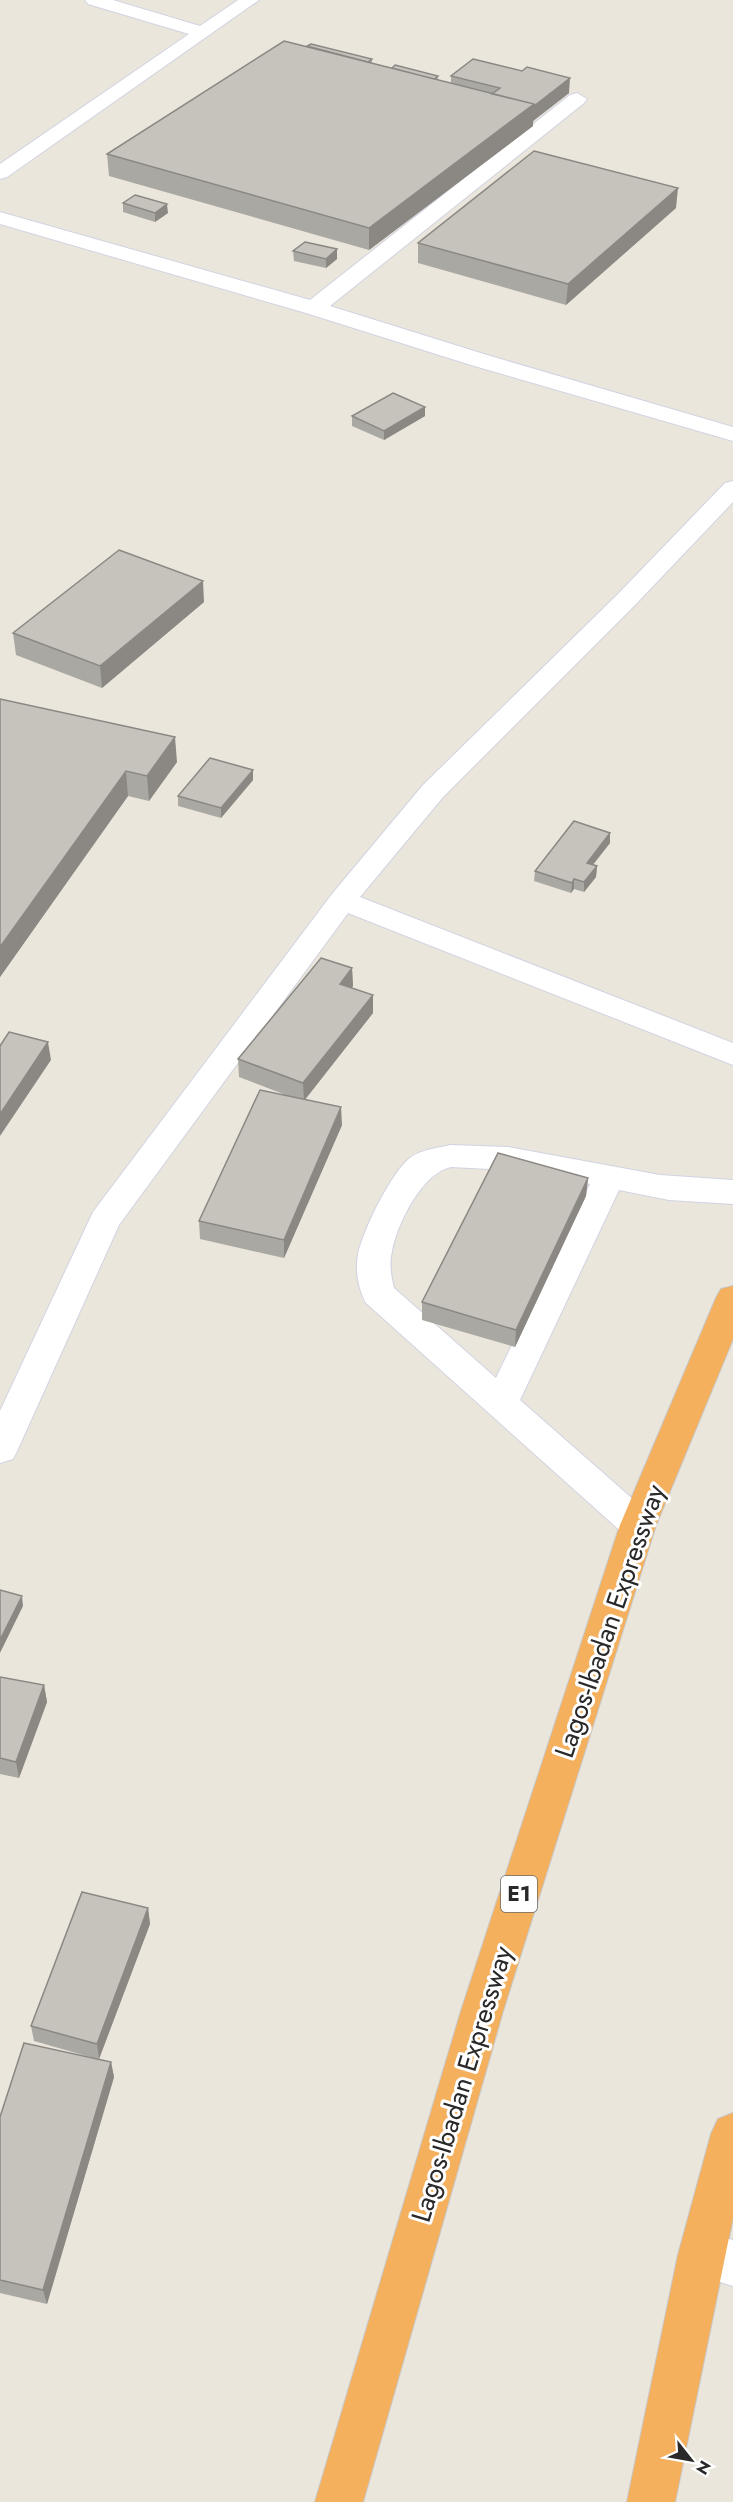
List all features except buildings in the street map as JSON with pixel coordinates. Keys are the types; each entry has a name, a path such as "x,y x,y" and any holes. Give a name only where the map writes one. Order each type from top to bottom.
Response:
{"highway":[{"name":"Lagos-Ibadan Expressway","path":"339,2502 482,2011 638,1525 733,1298"},
{"path":"651,2502 717,2259 733,2134"}],"street":[{"path":"94,0 201,32"},
{"path":"0,173 250,0"},
{"path":"315,308 577,99"},
{"path":"0,218 315,308 479,360 733,434"},
{"path":"0,1449 105,1220 342,900 433,791 627,599 733,488"},
{"path":"342,900 733,1055"},
{"path":"638,1525 378,1294 373,1270 375,1246 415,1170 432,1160 452,1154 610,1176 689,1190 733,1192"},
{"path":"501,1403 610,1176"}]}
